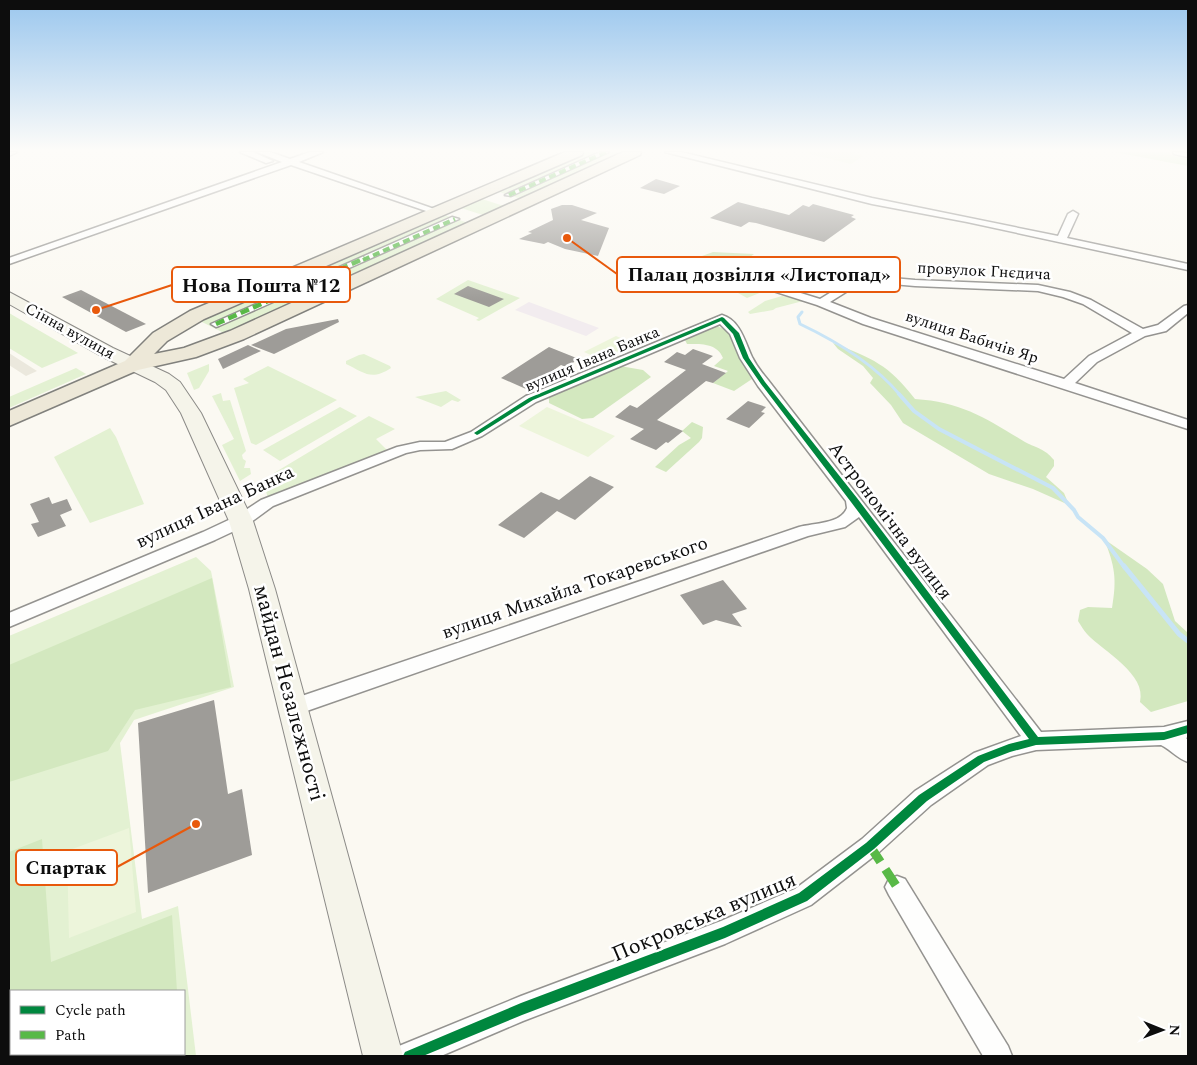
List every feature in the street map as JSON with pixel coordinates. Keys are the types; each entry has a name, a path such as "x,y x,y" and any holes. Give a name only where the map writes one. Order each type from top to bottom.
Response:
{"main road":[{"path":"132,365 160,336 197,315 446,214 467,202"},
{"path":"9,419 132,365 189,353 220,342 482,222 512,202"},
{"path":"446,214 482,222"},
{"name":"Сінна вулиця","path":"9,297 132,365"},
{"name":"майдан Незалежності","path":"132,365 162,378 173,386 187,406 241,521 294,707 383,1056"}],"street":[{"path":"9,261 177,202"},
{"path":"409,202 446,214"},
{"path":"876,202 950,215 1188,267"},
{"path":"216,324 446,214"},
{"name":"провулок Гнєдича","path":"1061,239 1073,214"},
{"name":"вулиця Бабичів Яр","path":"746,279 822,303 867,321 1188,425"},
{"name":"провулок Гнєдича","path":"822,303 850,285 869,279 915,283 1038,288 1079,298 1141,333"},
{"path":"1066,384 1093,359 1141,333 1162,328 1188,308"},
{"name":"вулиця Івана Банка","path":"9,620 241,521 267,503 402,450 420,446 447,446 474,435 531,399 722,319"},
{"name":"Астрономічна вулиця","path":"722,319 736,333 746,358 754,370 1036,741"},
{"path":"845,521 854,514 856,505 854,500"},
{"path":"845,521 862,526 884,541"},
{"name":"вулиця Михайла Токаревського","path":"294,707 805,531 845,521"},
{"name":"Покровська вулиця","path":"410,1056 521,1009 725,932 803,897 870,846 923,798 981,759 1009,748 1036,741 1164,736 1188,729"},
{"path":"1164,736 1180,745 1188,753"},
{"path":"897,887 998,1056"}],"shaded area":[{"path":"529,302 599,328 586,336 515,310"},
{"path":"9,353 37,371 26,376 9,365"}],"green space":[{"path":"476,202 490,202 507,207 486,216 461,208"},
{"path":"442,214 471,224 228,335 198,320"},
{"path":"713,252 754,254 734,269 693,256 702,256"},
{"path":"468,280 520,298 479,321 476,320 479,318 436,299"},
{"path":"742,281 770,289 747,298 738,293"},
{"path":"782,296 807,300 773,310 750,314 748,312 765,301"},
{"path":"9,313 78,353 42,368 9,348"},
{"path":"717,326 731,332 755,377 734,391 713,383 728,371 714,366 723,358 717,349 703,344 687,344 685,340"},
{"path":"616,336 635,344 602,360 584,352"},
{"path":"833,343 859,354 888,370 915,399 947,404 973,413 1044,451 1054,460 1054,466 1046,477 1064,493 1069,505 1033,489 989,474 903,423 891,405 870,383 873,378 863,366 838,349"},
{"path":"364,354 391,368 373,375 363,373 346,364 346,361"},
{"path":"209,364 209,371 199,388 194,390 187,373"},
{"path":"268,366 337,400 256,445 251,443 234,388 249,383 243,379"},
{"path":"620,366 643,370 651,377 593,418 582,419 549,403 549,397 552,395"},
{"path":"76,368 86,374 9,408 9,397"},
{"path":"446,391 461,400 458,402 452,400 441,407 415,397"},
{"path":"221,393 223,401 230,400 246,451 242,455 246,461 244,468 250,468 251,474 240,481 222,445 234,439 212,396"},
{"path":"340,407 357,416 280,461 263,450"},
{"path":"547,407 615,436 588,457 519,426"},
{"path":"369,416 395,429 376,439 387,450 268,498 265,488 274,473"},
{"path":"692,422 703,427 702,438 699,442 666,472 655,467 679,445 691,438 682,431"},
{"path":"110,428 116,437 144,504 90,523 54,457"},
{"path":"1104,539 1147,569 1163,584 1175,621 1188,633 1188,701 1151,712 1140,702 1137,682 1131,673 1123,664 1094,641 1084,631 1078,621 1080,610 1088,607 1112,608 1114,573 1111,557"},
{"path":"196,557 211,571 234,687 134,720 120,743 142,919 178,906 196,1056 9,1056 9,636"},
{"path":"212,578 231,687 135,710 108,751 9,782 9,665"},
{"path":"129,828 136,912 69,938 67,851"},
{"path":"42,839 51,962 172,915 177,990 10,990 10,1055 44,1055 9,1056 9,852"}],"building":[{"path":"738,202 789,215 803,205 809,207 813,204 854,215 851,217 856,219 824,242 756,223 749,222 741,227 710,218"},
{"path":"562,205 572,205 597,213 581,220 609,228 598,256 565,249 548,242 544,244 519,239 532,233 528,232 553,220 551,209"},
{"path":"468,286 504,299 489,307 454,294"},
{"path":"81,290 146,324 126,332 62,297"},
{"path":"338,319 339,322 274,354 251,345 286,329"},
{"path":"248,345 261,351 223,369 218,359"},
{"path":"549,347 579,359 566,367 561,365 526,389 501,378"},
{"path":"693,349 713,356 702,364 726,373 713,383 706,381 657,420 683,431 668,443 666,442 656,450 630,439 644,429 615,417 630,405 637,408 686,370 664,362 677,352 685,355"},
{"path":"748,401 766,407 761,412 765,413 749,428 726,419"},
{"path":"590,476 614,487 575,520 557,511 524,538 498,525 541,492 559,500"},
{"path":"49,497 52,504 67,499 72,510 60,515 66,526 38,537 31,524 39,522 30,504"},
{"path":"723,580 747,609 732,614 742,627 716,620 703,625 680,595"},
{"path":"214,700 228,794 242,789 252,855 148,893 138,723"}],"waterway":[{"path":"802,312 798,317 800,324 827,338 867,364 900,395"},
{"path":"899,394 914,411 939,429 1053,488 1074,510 1078,517 1103,538 1125,568"},
{"path":"1124,566 1179,634 1188,641"}],"marked path":[{"path":"216,324 455,219"},
{"path":"870,846 897,887"}],"cycle path":[{"path":"477,433 531,399 722,319 736,333 746,358 763,383 1036,741"},
{"path":"409,1056 521,1009 725,932 803,897 870,846 923,798 981,759 1009,748 1036,741 1164,736 1188,729"}],"place":[{"name":"Палац дозвілля «Листопад»","path":"567,238"},
{"name":"Нова Пошта №12","path":"96,310"},
{"name":"Спартак","path":"196,824"}]}
